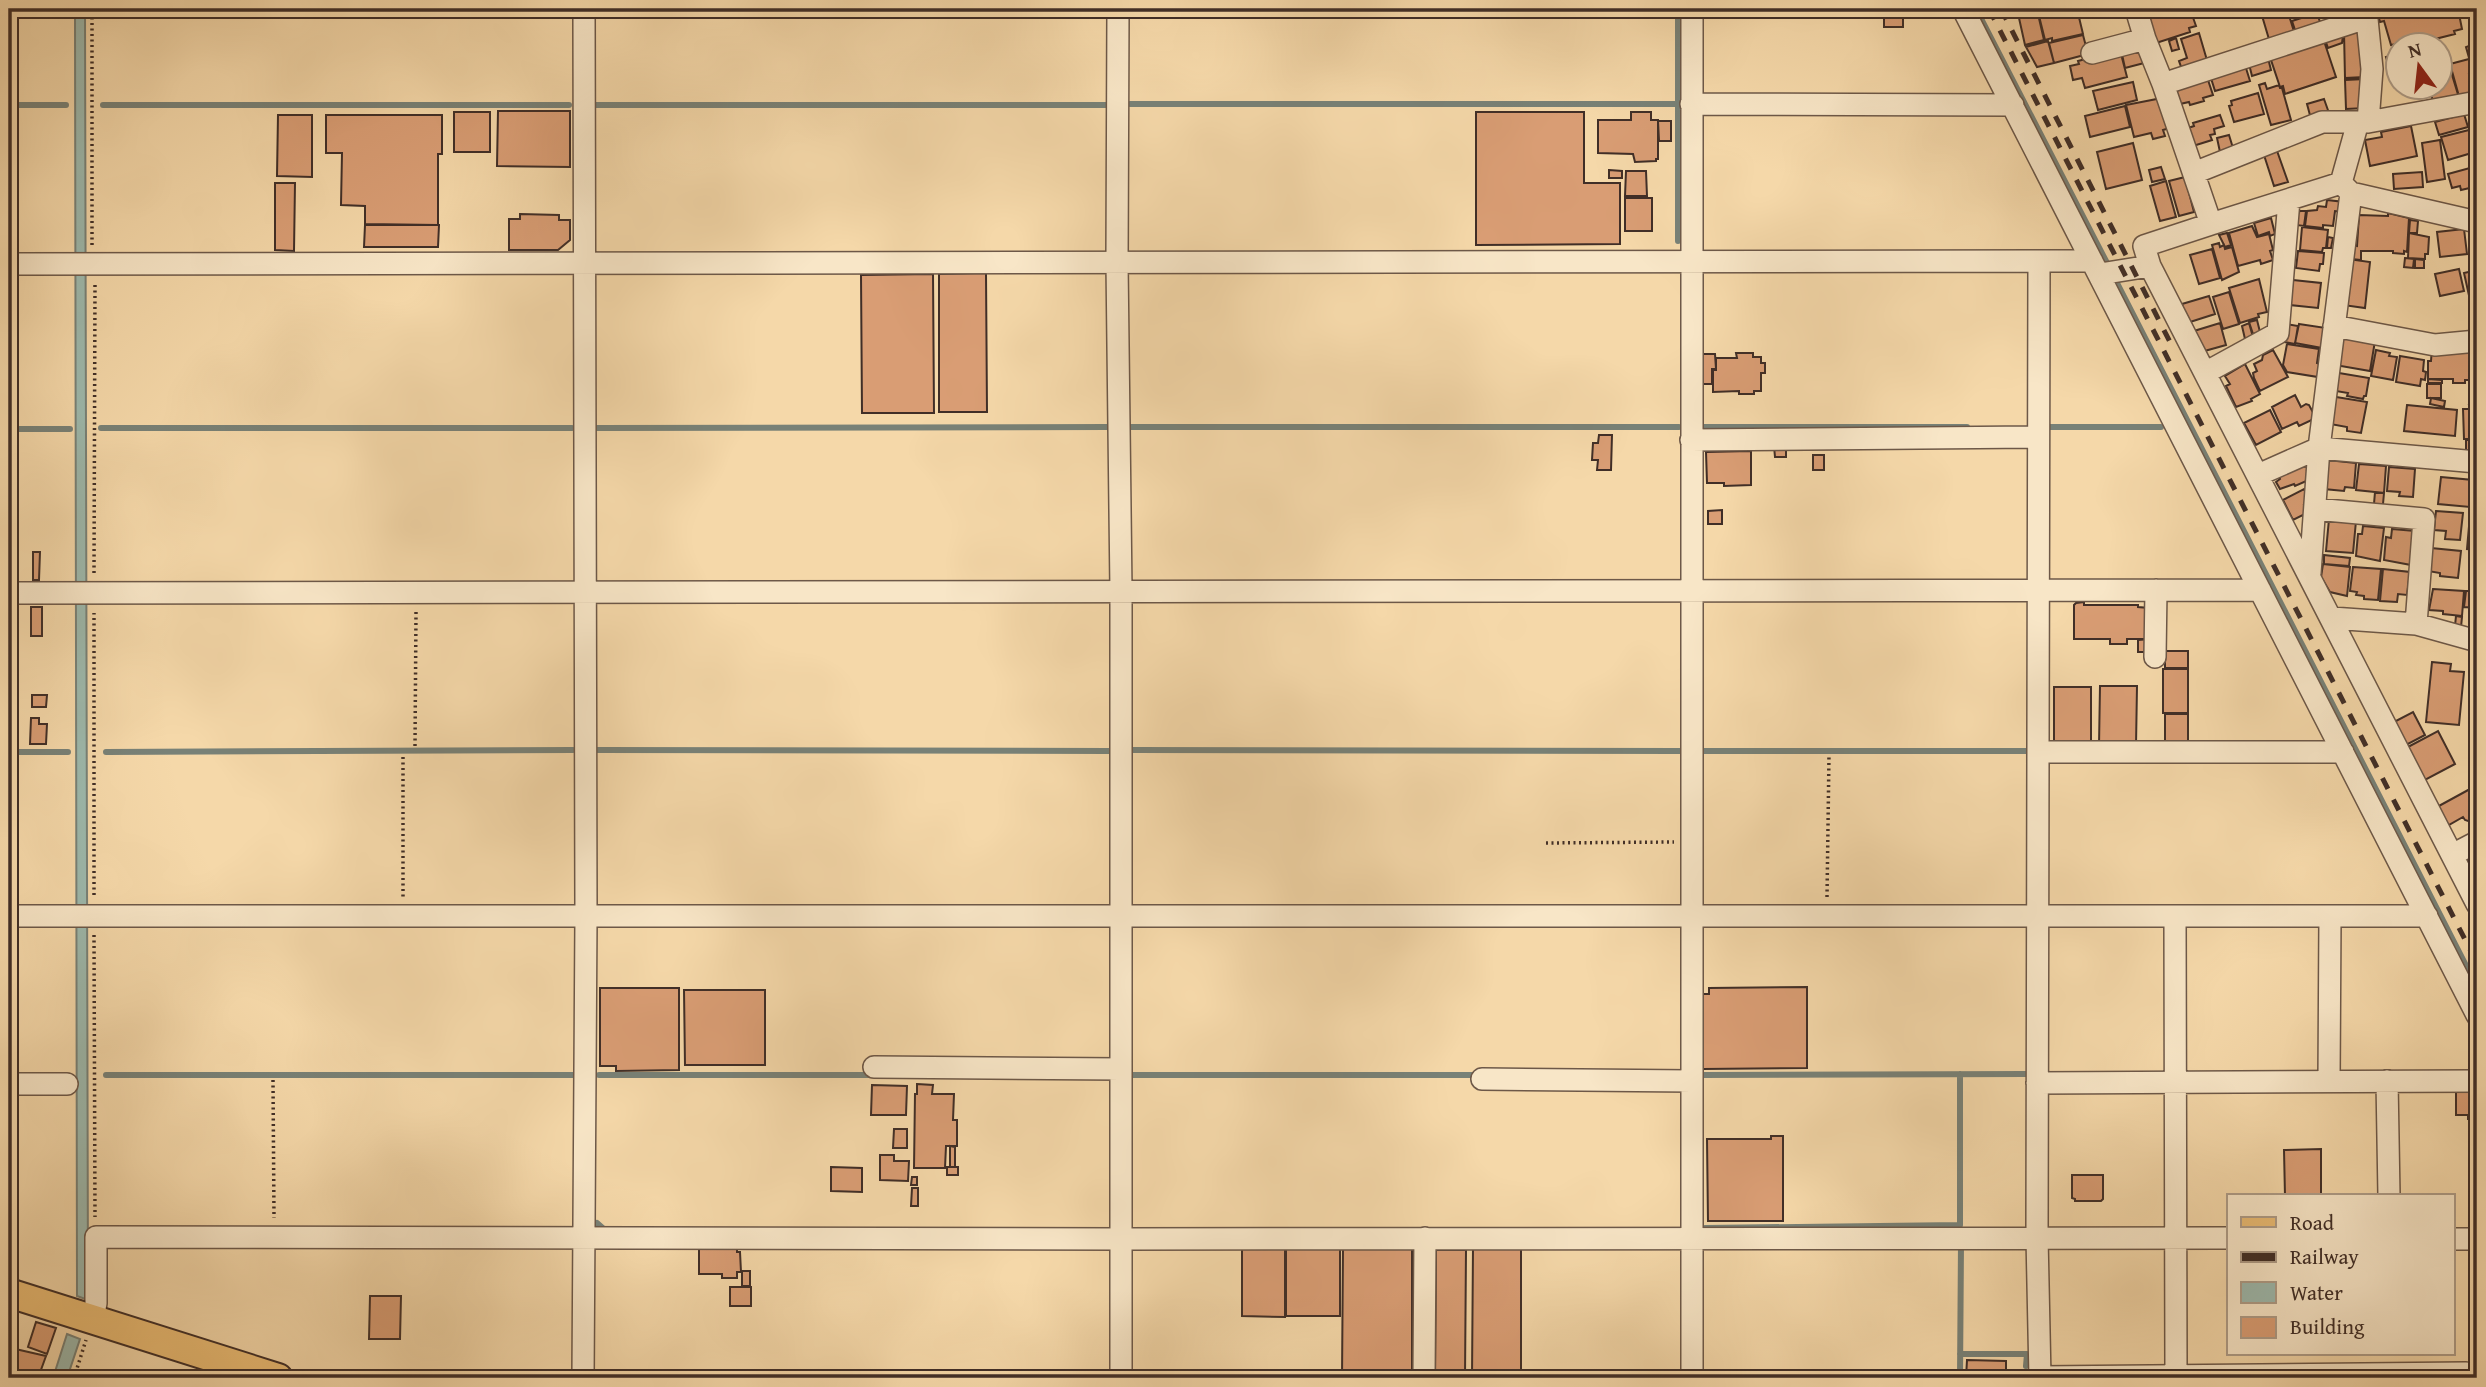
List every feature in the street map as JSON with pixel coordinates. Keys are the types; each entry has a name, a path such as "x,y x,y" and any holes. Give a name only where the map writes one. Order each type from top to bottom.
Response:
{"main road":[{"path":"9,1293 278,1378"}],"street":[{"path":"583,1378 586,918 584,9"},
{"path":"1118,9 1121,1378"},
{"path":"1692,9 1692,1378"},
{"path":"1963,9 2477,1015"},
{"path":"2137,9 2145,39 2211,224"},
{"path":"2163,84 2366,13 2372,69 2363,122 2346,188 2334,326 2319,448 2310,575"},
{"path":"2092,53 2145,39"},
{"path":"2194,173 2322,122 2363,122 2477,102"},
{"path":"1691,104 2014,105"},
{"path":"2477,222 2346,188 2289,200 2144,246 2150,266 2477,904"},
{"path":"2205,373 2278,333 2289,200"},
{"path":"9,264 2039,261 2096,268 2150,266"},
{"path":"2039,261 2037,1237 2040,1378 2173,1376 2392,1364 2439,1376 2466,1373 2477,1377"},
{"path":"2334,326 2435,345 2477,341"},
{"path":"1691,440 2038,437"},
{"path":"2258,475 2319,448 2477,462"},
{"path":"2315,509 2424,519 2416,624"},
{"path":"2155,657 2156,590"},
{"path":"9,593 2260,590"},
{"path":"2332,618 2416,624 2477,641"},
{"path":"2038,752 2343,752"},
{"path":"2452,855 2477,842"},
{"path":"9,916 2427,916"},
{"path":"2173,1376 2177,1238 2175,916"},
{"path":"2329,1081 2330,916"},
{"path":"874,1067 1121,1069"},
{"path":"1482,1079 1692,1081"},
{"path":"2387,1081 2389,1194"},
{"path":"2037,1083 2477,1081"},
{"path":"9,1084 67,1084"},
{"path":"93,1320 96,1303 96,1237 2227,1238"},
{"path":"1424,1238 1424,1378"},
{"path":"2454,1238 2477,1239"}],"path":[{"path":"92,9 92,264 86,593 86,916 96,1237"},
{"path":"415,746 417,592"},
{"path":"1827,916 1829,755"},
{"path":"403,757 403,917"},
{"path":"1546,843 1691,842"},
{"path":"273,1080 274,1237"},
{"path":"74,1378 93,1320"}],"water":[{"path":"75,9 85,9 88,1300 77,1296"},
{"path":"67,1334 80,1339 67,1378 53,1378"}],"building":[{"path":"1884,9 1903,9 1903,27 1884,27"},
{"path":"2077,9 2083,34 2045,40 2038,12"},
{"path":"2190,9 2196,26 2189,28 2190,32 2150,45 2141,11"},
{"path":"2260,9 2287,9 2296,38 2271,46"},
{"path":"2314,9 2315,12 2303,16 2302,11"},
{"path":"2402,9 2458,9 2462,29 2454,31 2455,34 2454,34 2454,32 2387,32 2384,21 2380,22 2378,15"},
{"path":"2317,13 2322,28 2297,36 2292,21"},
{"path":"2038,14 2044,40 2025,45 2019,18"},
{"path":"2344,32 2364,32 2365,77 2345,78"},
{"path":"2199,33 2209,67 2184,75 2179,61 2187,58 2181,39"},
{"path":"2323,34 2343,35 2342,43 2328,48"},
{"path":"2083,35 2088,54 2054,63 2049,43"},
{"path":"2176,38 2179,49 2172,51 2169,41"},
{"path":"2323,38 2336,77 2285,94 2270,57"},
{"path":"2048,41 2054,63 2037,67 2026,47"},
{"path":"2477,43 2477,71 2473,72 2466,47"},
{"path":"2145,47 2148,62 2125,68 2121,50"},
{"path":"2120,50 2127,77 2085,88 2082,78 2073,80 2070,66 2079,64 2078,61"},
{"path":"2267,54 2271,70 2252,76 2248,60"},
{"path":"2469,59 2473,72 2469,74 2475,96 2460,100 2454,78 2454,63"},
{"path":"2245,65 2250,81 2215,91 2210,75"},
{"path":"2477,71 2477,96 2476,97 2469,74"},
{"path":"2207,77 2213,95 2190,105 2189,102 2180,104 2175,86"},
{"path":"2365,79 2366,108 2346,109 2345,80"},
{"path":"2454,81 2460,101 2435,108 2433,102 2454,102"},
{"path":"2133,82 2137,100 2098,110 2093,91"},
{"path":"2265,83 2267,89 2279,85 2282,88 2291,120 2271,125 2259,85"},
{"path":"2258,93 2264,114 2234,122 2229,106 2232,105 2231,101"},
{"path":"2162,98 2170,128 2163,130 2165,136 2153,139 2151,133 2134,137 2126,105"},
{"path":"2324,99 2329,113 2311,119 2307,104"},
{"path":"2125,106 2130,127 2090,137 2085,116"},
{"path":"498,111 570,111 570,167 497,166"},
{"path":"454,112 490,112 490,152 454,152"},
{"path":"1476,112 1584,112 1584,183 1620,183 1620,244 1476,245"},
{"path":"1631,112 1651,112 1651,120 1658,120 1656,161 1635,162 1633,154 1598,153 1598,120 1631,120"},
{"path":"2464,114 2468,127 2439,135 2435,122"},
{"path":"278,115 312,115 312,177 277,176"},
{"path":"326,115 442,115 442,154 438,154 438,225 365,224 365,206 341,205 342,153 326,153"},
{"path":"2220,115 2224,126 2214,129 2215,134 2210,135 2212,140 2193,146 2188,128 2194,126 2193,123"},
{"path":"1658,121 1671,121 1671,141 1659,141"},
{"path":"2411,126 2417,156 2370,166 2365,140 2382,137 2381,132"},
{"path":"2477,126 2477,148 2472,128"},
{"path":"2469,130 2475,152 2448,160 2441,137"},
{"path":"2229,135 2233,148 2220,152 2217,138"},
{"path":"2440,140 2445,179 2427,182 2422,143"},
{"path":"2133,143 2142,180 2106,189 2097,152"},
{"path":"2276,148 2288,182 2274,186 2263,152"},
{"path":"2477,166 2477,181 2473,182 2474,187 2461,190 2460,186 2452,188 2448,174"},
{"path":"2161,167 2165,179 2152,182 2149,170"},
{"path":"1609,170 1622,171 1622,178 1609,178"},
{"path":"1626,171 1646,171 1647,196 1625,196"},
{"path":"2422,172 2423,187 2394,189 2393,174"},
{"path":"2185,177 2194,212 2179,216 2169,181"},
{"path":"2166,181 2176,217 2160,221 2150,186"},
{"path":"275,183 295,183 294,251 275,250"},
{"path":"1625,198 1652,198 1652,231 1625,231"},
{"path":"2327,200 2344,202 2343,212 2335,211 2333,226 2305,226 2307,211 2317,210 2318,206 2326,207"},
{"path":"2300,211 2306,211 2304,226 2296,225"},
{"path":"2388,213 2409,218 2407,252 2361,251 2361,260 2351,259 2352,245 2357,246 2359,215 2388,216"},
{"path":"520,214 559,215 559,220 570,220 570,240 558,250 509,250 509,219 520,219"},
{"path":"2271,218 2275,234 2270,236 2269,232 2258,236 2254,223"},
{"path":"2410,220 2418,221 2417,233 2409,233"},
{"path":"365,225 439,225 438,247 364,247"},
{"path":"2252,226 2257,237 2269,234 2273,260 2261,264 2260,260 2238,266 2229,233"},
{"path":"2302,227 2328,230 2326,248 2323,248 2322,252 2300,250"},
{"path":"2464,229 2467,254 2440,257 2437,232"},
{"path":"2227,233 2231,245 2225,247 2219,235"},
{"path":"2409,233 2429,237 2425,259 2408,258"},
{"path":"2328,237 2333,238 2331,248 2327,248"},
{"path":"2219,243 2220,247 2224,245 2225,249 2232,247 2239,272 2222,280 2212,245"},
{"path":"2212,249 2220,278 2199,284 2190,255"},
{"path":"2298,251 2324,253 2319,271 2296,268"},
{"path":"2405,258 2414,259 2413,268 2404,267"},
{"path":"2348,259 2370,262 2365,308 2343,305"},
{"path":"2415,259 2424,260 2424,268 2415,268"},
{"path":"2459,269 2464,291 2440,296 2435,274"},
{"path":"2477,270 2477,298 2470,300 2464,273"},
{"path":"986,273 987,412 939,412 939,274"},
{"path":"933,274 934,413 862,413 861,275"},
{"path":"2259,279 2267,312 2240,323 2229,288"},
{"path":"2293,280 2321,283 2318,308 2290,305"},
{"path":"2229,292 2239,324 2223,329 2213,297"},
{"path":"2209,296 2215,314 2187,323 2182,304"},
{"path":"2257,320 2260,332 2253,334 2249,322"},
{"path":"2220,323 2226,345 2201,352 2194,331"},
{"path":"2249,323 2253,337 2245,339 2242,326"},
{"path":"2286,324 2298,326 2295,344 2284,342"},
{"path":"2299,324 2326,328 2322,348 2295,343"},
{"path":"2340,335 2375,341 2370,371 2335,365"},
{"path":"2287,344 2319,349 2318,377 2287,372 2283,365"},
{"path":"2432,348 2473,348 2473,380 2453,383 2453,379 2428,379 2428,361 2431,361"},
{"path":"2273,350 2288,377 2260,391 2254,378 2253,373 2257,371 2254,364"},
{"path":"2376,350 2397,357 2393,380 2371,376"},
{"path":"2474,350 2477,350 2477,377 2473,377"},
{"path":"1736,353 1753,353 1753,357 1761,357 1761,363 1765,363 1765,373 1761,373 1761,391 1754,391 1754,394 1739,394 1739,391 1713,392 1716,358 1737,358"},
{"path":"1703,354 1715,354 1716,369 1712,369 1712,384 1703,384"},
{"path":"2400,356 2424,360 2425,380 2421,379 2420,386 2396,382"},
{"path":"2245,364 2260,394 2251,399 2252,401 2236,407 2226,386 2230,384 2225,376"},
{"path":"2333,372 2369,378 2366,396 2363,399 2330,390"},
{"path":"2428,379 2442,380 2442,383 2428,383"},
{"path":"2427,384 2441,384 2441,398 2427,398"},
{"path":"2295,395 2301,407 2309,405 2316,418 2299,426 2297,422 2282,429 2272,407"},
{"path":"2330,396 2367,402 2361,433 2325,423"},
{"path":"2431,398 2445,401 2444,407 2430,404"},
{"path":"2407,405 2457,410 2455,436 2404,431"},
{"path":"2469,405 2477,405 2477,439 2464,439 2463,409 2470,409"},
{"path":"2270,410 2281,432 2256,445 2244,423"},
{"path":"1599,435 1612,435 1611,470 1597,470 1598,460 1592,460 1593,443 1598,443"},
{"path":"2466,440 2477,440 2477,455 2466,455"},
{"path":"1786,445 1786,457 1775,457 1774,446"},
{"path":"1751,451 1751,485 1724,486 1724,483 1707,483 1706,452"},
{"path":"1813,455 1824,455 1824,470 1813,470"},
{"path":"2308,459 2312,468 2307,471 2311,479 2280,489 2276,482 2280,479 2278,474"},
{"path":"2327,460 2356,463 2354,488 2345,487 2344,491 2324,489"},
{"path":"2359,464 2386,466 2384,493 2356,490"},
{"path":"2389,467 2415,469 2413,497 2399,496 2400,492 2387,491"},
{"path":"2441,477 2473,480 2470,507 2438,504"},
{"path":"2304,489 2309,499 2309,503 2304,505 2307,513 2293,520 2283,500"},
{"path":"2375,492 2384,493 2383,504 2374,504"},
{"path":"1722,510 1722,524 1708,524 1708,511"},
{"path":"2436,511 2463,513 2460,540 2445,539 2446,531 2434,530"},
{"path":"2470,515 2477,516 2477,550 2467,549"},
{"path":"2329,519 2356,521 2353,553 2326,551"},
{"path":"2363,526 2384,528 2380,561 2356,556 2358,534 2362,534"},
{"path":"2392,529 2415,531 2411,565 2384,560 2386,537 2391,538"},
{"path":"2431,548 2461,551 2458,578 2440,576 2440,573 2428,571"},
{"path":"33,552 40,552 39,580 33,580"},
{"path":"2324,555 2350,558 2349,566 2324,564"},
{"path":"2323,564 2350,567 2347,596 2330,592 2321,577"},
{"path":"2353,567 2381,569 2378,600 2364,599 2364,596 2356,595 2357,592 2350,591"},
{"path":"2383,569 2410,572 2407,595 2398,594 2397,602 2380,601"},
{"path":"2470,583 2477,583 2477,608 2464,607"},
{"path":"2433,589 2464,591 2462,616 2429,610"},
{"path":"2084,602 2084,605 2138,605 2149,608 2149,639 2127,639 2127,644 2110,644 2110,639 2074,639 2074,605"},
{"path":"31,607 42,607 42,636 31,636"},
{"path":"2456,616 2462,617 2461,627 2455,626"},
{"path":"2150,639 2150,652 2138,652 2138,640"},
{"path":"2165,651 2188,651 2188,668 2165,668"},
{"path":"2432,662 2451,664 2450,671 2464,672 2459,725 2426,722"},
{"path":"2163,669 2188,669 2188,713 2163,713"},
{"path":"2100,686 2137,686 2136,746 2099,746"},
{"path":"2054,687 2091,687 2091,746 2054,745"},
{"path":"32,695 47,695 46,707 32,707"},
{"path":"2413,712 2425,735 2406,745 2394,722"},
{"path":"2165,714 2188,714 2188,745 2165,745"},
{"path":"31,718 39,718 39,724 47,724 46,744 30,744"},
{"path":"2438,731 2455,764 2423,781 2406,748"},
{"path":"2470,789 2477,804 2477,816 2468,821 2463,817 2447,826 2437,807"},
{"path":"2477,857 2477,886 2469,870 2475,867 2471,860"},
{"path":"1807,987 1807,1068 1703,1069 1702,994 1709,994 1709,988"},
{"path":"600,988 679,988 679,1070 616,1071 616,1066 600,1066"},
{"path":"684,990 765,990 765,1065 685,1065"},
{"path":"917,1084 933,1085 932,1094 954,1094 953,1120 957,1120 957,1146 946,1146 945,1168 914,1168"},
{"path":"872,1085 907,1086 906,1115 871,1115"},
{"path":"2456,1088 2477,1089 2477,1119 2468,1119 2468,1115 2456,1115"},
{"path":"894,1129 907,1129 907,1148 893,1148"},
{"path":"1771,1136 1783,1136 1783,1221 1708,1221 1707,1139 1771,1139"},
{"path":"950,1146 955,1147 955,1167 950,1167"},
{"path":"2321,1149 2321,1194 2285,1194 2284,1150"},
{"path":"880,1155 894,1155 894,1161 909,1161 908,1181 880,1180"},
{"path":"831,1167 862,1168 862,1192 831,1191"},
{"path":"947,1167 958,1167 958,1175 947,1175"},
{"path":"2072,1175 2103,1175 2103,1199 2075,1201 2072,1198"},
{"path":"912,1177 917,1177 917,1185 911,1185"},
{"path":"912,1188 918,1188 918,1206 911,1206"},
{"path":"1242,1247 1285,1247 1285,1317 1242,1316"},
{"path":"1286,1247 1340,1247 1340,1316 1286,1316"},
{"path":"1473,1247 1521,1248 1521,1378 1472,1378"},
{"path":"699,1248 737,1248 737,1252 740,1252 741,1272 737,1272 737,1278 722,1278 722,1274 699,1274"},
{"path":"1343,1248 1412,1248 1412,1378 1342,1378"},
{"path":"1436,1250 1466,1250 1465,1378 1435,1378"},
{"path":"742,1271 750,1271 750,1286 742,1286"},
{"path":"730,1287 751,1287 751,1306 730,1306"},
{"path":"370,1296 401,1296 400,1339 369,1339"},
{"path":"36,1322 56,1328 47,1354 28,1347"},
{"path":"11,1348 46,1356 38,1378 9,1378"},
{"path":"1967,1360 2006,1361 2006,1378 1966,1378"}],"waterway":[{"path":"1678,9 1678,241"},
{"path":"1976,9 2107,263"},
{"path":"1130,104 1678,104"},
{"path":"9,105 66,105"},
{"path":"103,105 569,105"},
{"path":"596,105 1108,105"},
{"path":"2115,279 2477,987"},
{"path":"596,428 1108,427"},
{"path":"1131,427 1679,427"},
{"path":"1703,427 1967,427"},
{"path":"2050,427 2161,427"},
{"path":"101,428 572,428"},
{"path":"9,429 70,429"},
{"path":"106,752 573,750"},
{"path":"597,750 1109,751"},
{"path":"1132,750 1680,751"},
{"path":"1702,751 2027,751"},
{"path":"9,752 68,752"},
{"path":"1705,1228 1960,1225 1960,1074"},
{"path":"1701,1075 2026,1074"},
{"path":"106,1075 573,1075"},
{"path":"599,1075 874,1075"},
{"path":"1131,1075 1479,1075"},
{"path":"597,1223 606,1231"},
{"path":"1960,1378 1961,1244"},
{"path":"1960,1354 2027,1354 2026,1366"}],"railway":[{"path":"1989,9 2477,963"},
{"path":"2001,9 2172,346"}]}
